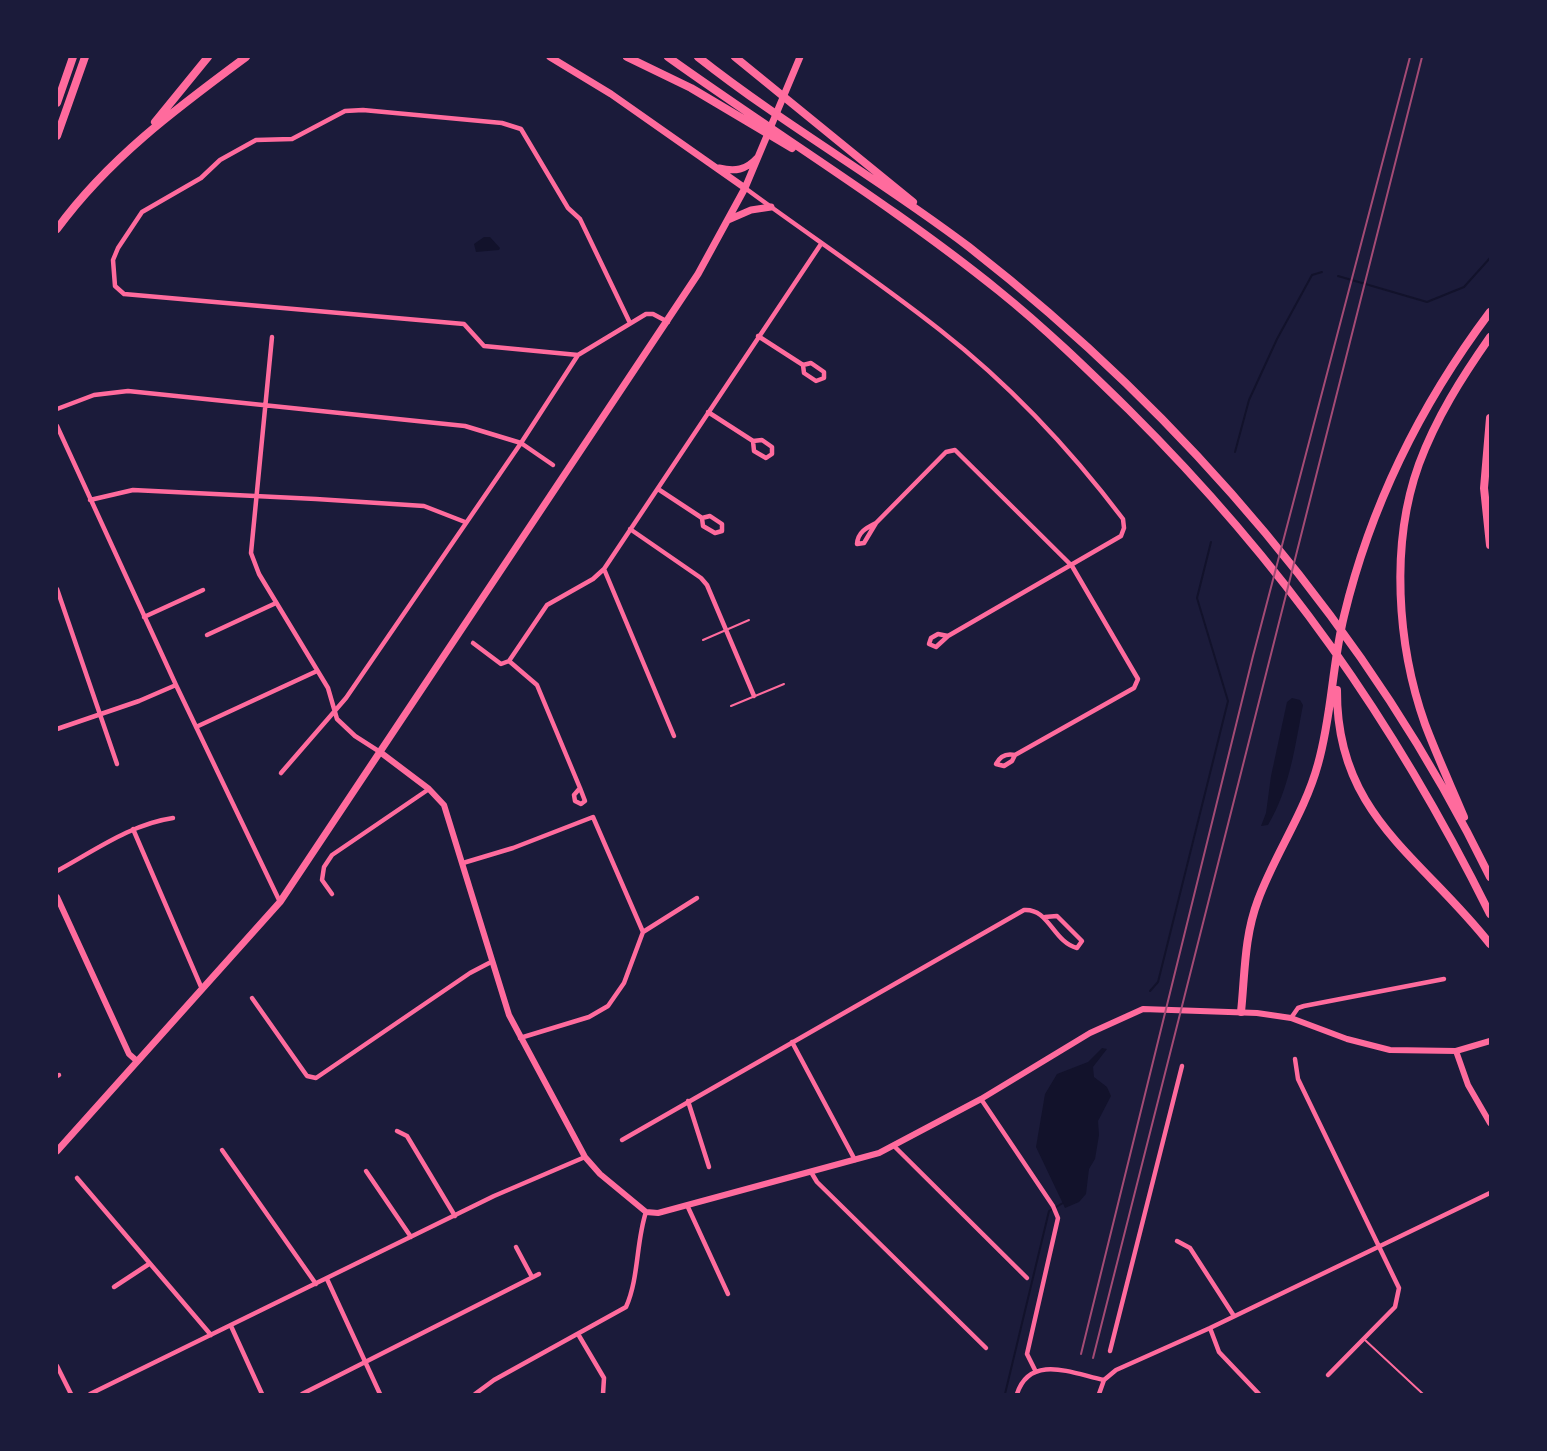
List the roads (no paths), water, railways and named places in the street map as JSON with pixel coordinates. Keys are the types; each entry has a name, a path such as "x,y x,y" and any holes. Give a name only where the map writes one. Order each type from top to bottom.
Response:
{"highway":[{"path":"57,102 73,57"},
{"path":"57,136 85,57"},
{"path":"57,229 96,182 142,136 208,57"},
{"path":"142,136 246,57"},
{"path":"627,57 691,88 868,193"},
{"path":"668,57 868,193 1000,291 1040,326 1177,458 1269,561 1346,665 1426,791 1490,914"},
{"path":"698,57 940,226 1005,276 1089,348 1195,453 1274,544 1349,642 1406,729 1490,877"},
{"path":"735,57 886,178 940,226"},
{"path":"1241,1012 1243,965 1253,914 1266,881 1308,793 1318,765 1325,736 1340,632 1358,563 1389,479 1443,379 1490,312"},
{"path":"1477,851 1425,724 1409,667 1404,624 1402,564 1407,510 1419,465 1462,376 1490,337"},
{"path":"1490,418 1484,488 1490,545"},
{"path":"1340,632 1337,715 1343,748 1354,781 1365,802 1391,838 1448,894 1490,944"}],"main road":[{"path":"550,57 611,94 746,188"},
{"path":"58,1152 280,902 668,322 746,188 800,57"},
{"path":"706,162 736,171 749,166 761,154"},
{"path":"728,220 751,210 771,207"}],"street":[{"path":"578,355 484,346 464,324 124,294 115,286 113,260 118,248 142,212 201,178 220,160 256,140 292,139 345,111 363,110 502,123 521,129 568,208 580,219 630,323"},
{"path":"746,188 820,244 888,290 982,366 1034,415 1098,485 1123,519 1124,528 1121,536 948,636"},
{"path":"473,643 501,664 508,661 547,605 593,579 604,569 820,244"},
{"path":"281,774 334,713 522,443 578,355 649,314 668,322"},
{"path":"758,336 803,365 811,363 824,372 824,378 816,381 804,373 803,365"},
{"path":"272,337 251,553 259,574 333,700 334,713 341,725 429,789 444,805 491,962 520,1038 585,1156 600,1174 646,1212 658,1213 855,1160 894,1146 981,1099 1090,1034 1136,1012 1153,1009 1241,1012 1291,1018 1375,1047 1412,1052 1456,1051 1490,1041"},
{"path":"57,409 94,395 128,391 465,426 522,443 552,465"},
{"path":"708,412 753,441 762,440 772,447 772,454 766,458 754,451 753,441"},
{"path":"57,426 176,686 280,902"},
{"path":"876,523 865,529 858,537 857,544 864,543 876,523 943,454 955,450 1072,566 1138,679 1134,688 1015,755"},
{"path":"658,489 702,518 710,516 722,524 722,531 715,533 703,526 702,518"},
{"path":"90,500 133,490 256,496 424,506 465,522"},
{"path":"630,529 701,578 710,590 754,696"},
{"path":"604,569 675,736"},
{"path":"57,589 117,764"},
{"path":"144,617 203,590"},
{"path":"207,635 276,603"},
{"path":"508,661 537,685 580,788"},
{"path":"196,728 317,671"},
{"path":"57,729 176,686"},
{"path":"332,894 322,880 324,867 332,855 429,789"},
{"path":"463,863 543,838 593,817 643,932"},
{"path":"57,871 133,829 154,821 173,818"},
{"path":"133,829 202,989"},
{"path":"57,897 129,1054 137,1061"},
{"path":"520,1038 589,1017 608,1006 624,983 643,932 697,898"},
{"path":"622,1140 1024,910 1033,909 1045,917 1049,926 1065,943 1077,948 1082,941 1057,916 1045,917"},
{"path":"252,998 307,1076 316,1078 470,973 491,962"},
{"path":"1291,1018 1298,1008 1304,1006 1444,979"},
{"path":"792,1042 855,1160"},
{"path":"1456,1051 1468,1085 1490,1123"},
{"path":"1294,1059 1298,1079 1398,1283 1395,1307 1328,1375"},
{"path":"1110,1351 1182,1066"},
{"path":"981,1099 1053,1206 1058,1218 1027,1354 1035,1370"},
{"path":"688,1101 709,1167"},
{"path":"397,1131 407,1136 456,1216"},
{"path":"894,1146 1027,1278"},
{"path":"222,1150 316,1284"},
{"path":"90,1394 494,1196 585,1156"},
{"path":"366,1171 411,1237"},
{"path":"811,1172 817,1182 986,1348"},
{"path":"77,1178 211,1335"},
{"path":"1099,1394 1104,1380 1116,1370 1210,1328 1490,1193"},
{"path":"687,1205 728,1294"},
{"path":"475,1394 494,1380 626,1307 631,1296 639,1232 646,1212"},
{"path":"1177,1240 1190,1248 1234,1316"},
{"path":"516,1247 532,1277"},
{"path":"114,1287 149,1264"},
{"path":"302,1394 539,1274"},
{"path":"327,1279 380,1394"},
{"path":"231,1326 262,1394"},
{"path":"1210,1328 1219,1352 1260,1394"},
{"path":"578,1334 604,1378 603,1394"},
{"path":"57,1366 70,1394"},
{"path":"1017,1394 1028,1375 1035,1370 1049,1367 1104,1380"}],"lane":[{"path":"703,640 749,620"},
{"path":"731,706 784,684"},
{"path":"1365,1340 1423,1394"}],"waterway":[{"path":"1338,276 1427,302 1464,287 1490,258"},
{"path":"1235,452 1249,400 1277,339 1312,275 1322,272"},
{"path":"1150,991 1158,982 1228,701 1197,598 1211,542"},
{"path":"1005,1394 1049,1211 1063,1203"}],"railway":[{"path":"1081,1354 1253,656 1410,57"},
{"path":"1093,1358 1422,57"}]}
